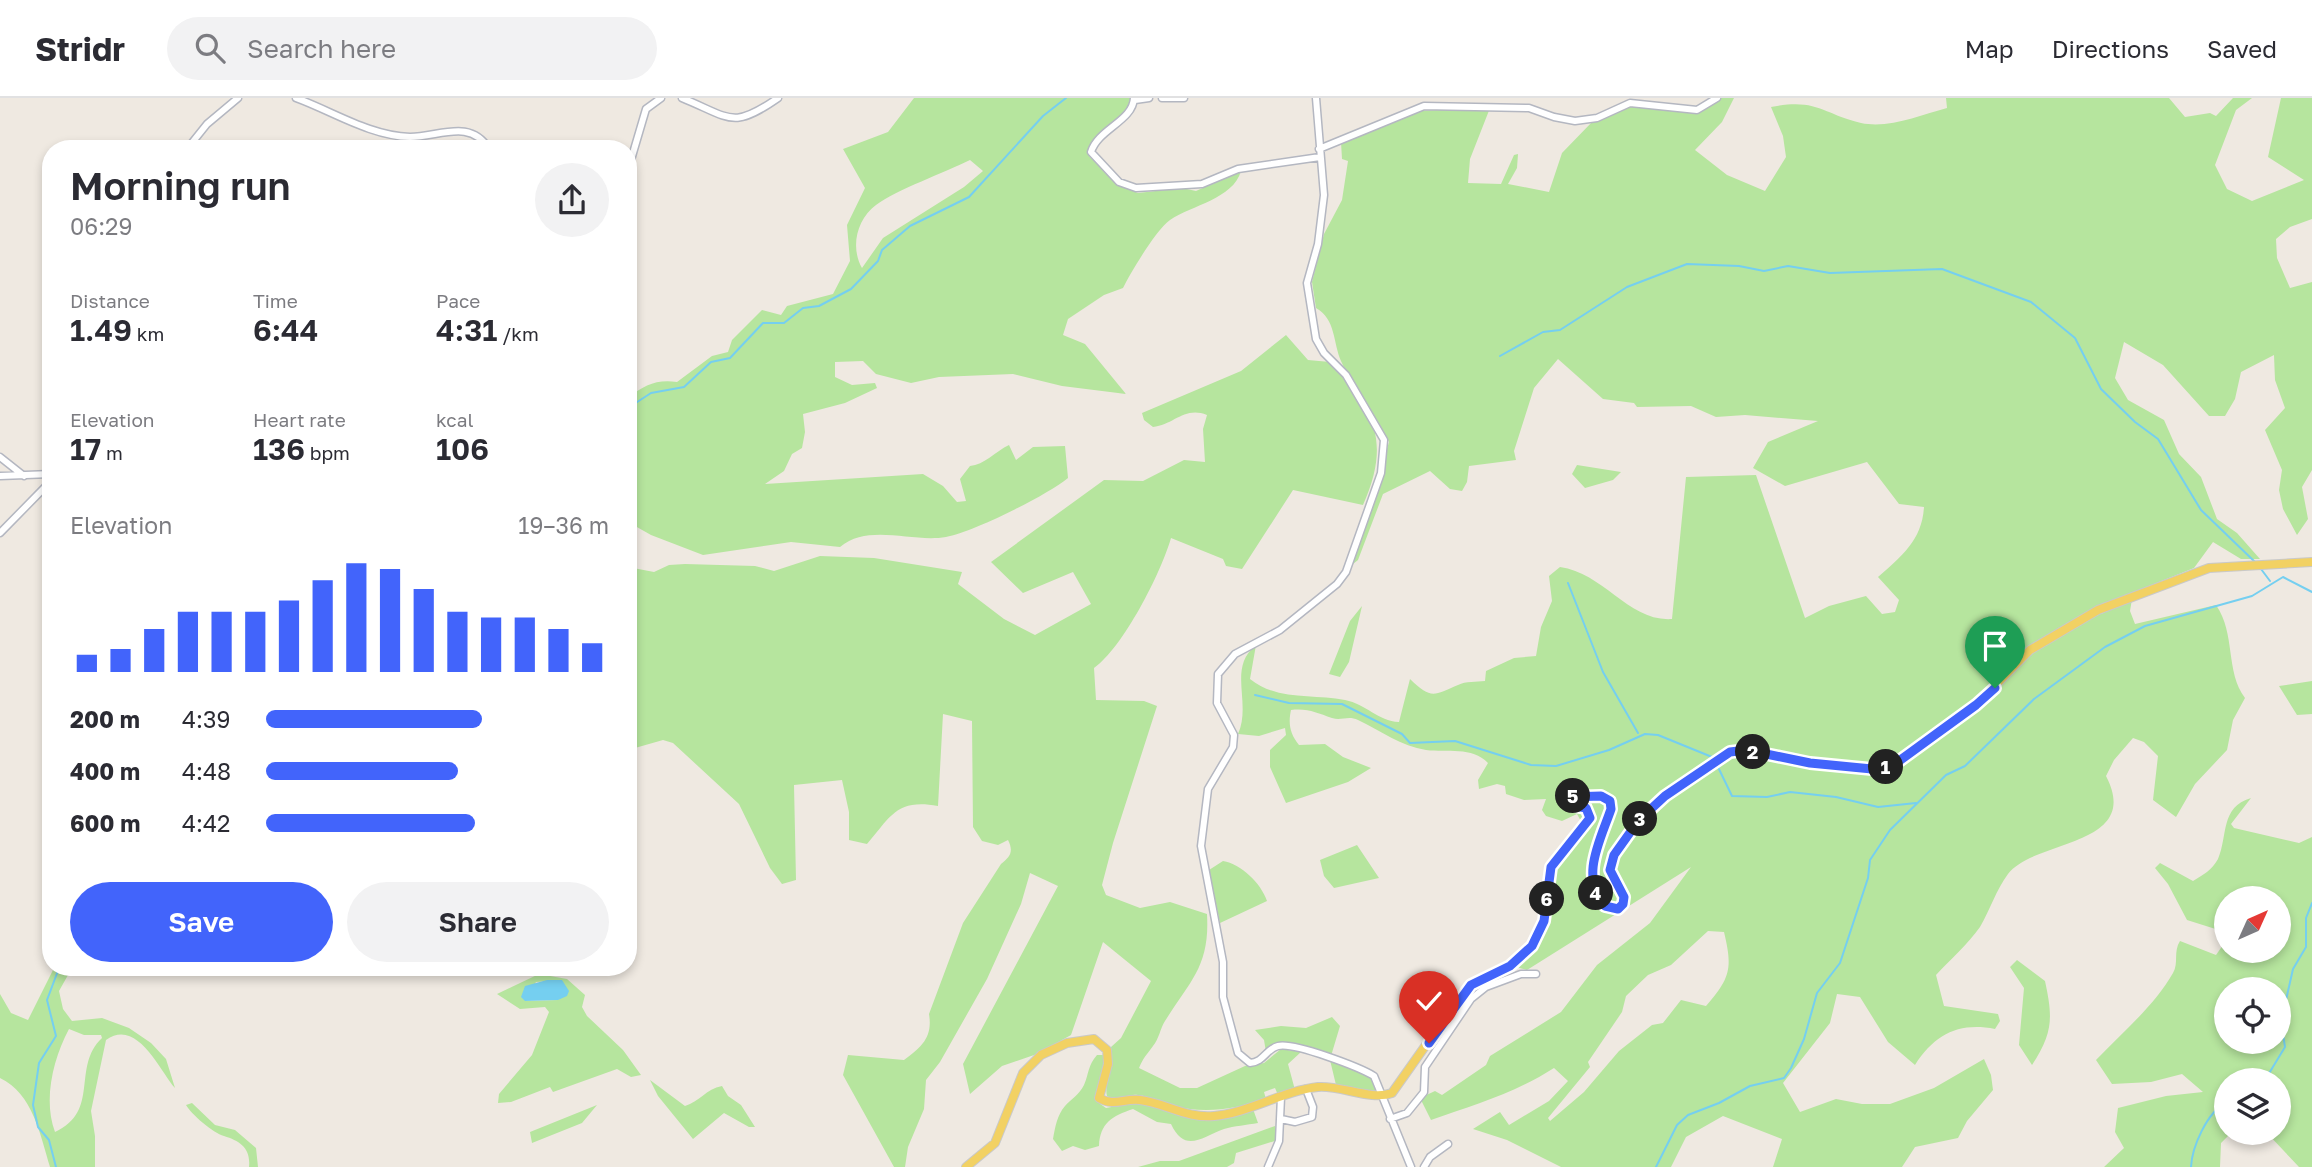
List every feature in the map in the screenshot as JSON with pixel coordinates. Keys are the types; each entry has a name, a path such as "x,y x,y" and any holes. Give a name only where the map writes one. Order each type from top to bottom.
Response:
{"main road":[{"path":"965,1167 995,1143 1023,1073 1041,1055 1067,1043 1094,1039 1107,1050 1108,1064 1099,1098 1109,1104 1139,1099 1177,1111 1213,1116 1306,1089 1336,1087 1382,1095 1392,1093 1399,1087 1471,985 1510,966 1532,946 1544,921 1551,867 1590,818 1586,808 1570,805 1570,797 1601,796 1610,801 1611,809 1594,856 1594,878 1598,897 1608,908 1618,909 1623,904 1624,897 1610,870 1621,842 1639,820 1665,796 1724,755 1747,750 1810,763 1872,769 1889,767 1976,705 2023,656 2043,641 2115,602 2222,566 2312,562"}],"street":[{"path":"194,140 206,124 238,98"},
{"path":"296,98 379,131 409,136 465,130 483,140"},
{"path":"637,140 646,108 661,98"},
{"path":"682,98 737,120 753,116 778,98"},
{"path":"1149,98 1134,99 1131,110 1095,140 1091,152 1119,182 1136,188 1202,184 1238,169 1320,153 1424,106 1530,107 1554,117 1575,121 1597,118 1630,103 1697,110 1717,98"},
{"path":"1162,98 1184,98"},
{"path":"1316,98 1324,195 1318,244 1307,283 1317,339 1324,353 1346,375 1384,440 1381,473 1346,572 1337,584 1279,630 1235,654 1219,674 1217,703 1234,735 1233,747 1208,789 1201,846 1223,962 1223,997 1238,1052 1250,1063 1263,1059 1278,1046 1296,1048 1367,1072 1378,1080 1390,1119 1411,1167"},
{"path":"0,457 24,476"},
{"path":"0,476 42,475"},
{"path":"0,533 42,490"},
{"path":"1390,1119 1407,1113 1424,1092 1425,1067 1471,999 1486,987 1521,974 1536,974"},
{"path":"1281,1119 1295,1122 1312,1117 1313,1107 1306,1089"},
{"path":"1268,1167 1279,1141 1281,1097"},
{"path":"1424,1167 1430,1157 1448,1144"}],"green space":[{"path":"914,98 1130,98 1130,104 1089,156 1116,184 1138,193 1182,188 1196,191 1241,171 1237,181 1221,195 1164,225 1123,288 1104,295 1068,319 1063,335 1085,344 1126,394 1062,386 1013,374 939,377 911,383 876,374 863,361 835,362 835,377 852,385 875,383 877,388 845,403 803,414 805,432 802,448 792,454 784,471 765,484 923,474 943,486 957,502 966,501 960,479 970,466 1009,445 1016,460 1033,447 1065,446 1068,478 1058,485 991,521 946,537 877,535 851,540 840,547 791,542 703,555 651,535 637,527 637,392 663,381 677,382 712,356 728,352 732,340 762,310 781,315 787,306 833,294 850,261 847,225 865,188 843,149 888,132","holes":["970,160 983,171 964,187 883,238 862,268 856,251 857,234 864,218 876,205 908,187"]},
{"path":"1720,98 1734,98 1722,122 1695,150 1727,175 1765,191 1786,157 1783,136 1771,107 1799,104 1861,123 1882,124 1947,108 1946,98 2169,98 2185,117 2210,113 2216,116 2233,98 2252,98 2236,110 2215,165 2227,189 2252,201 2304,180 2268,157 2281,98 2312,98 2312,219 2290,227 2276,239 2277,258 2290,288 2312,282 2312,470 2302,487 2308,519 2297,535 2283,509 2279,490 2282,470 2265,430 2285,408 2275,380 2274,355 2241,372 2235,399 2225,416 2209,416 2163,365 2124,342 2115,378 2128,400 2164,420 2179,454 2201,477 2217,519 2237,533 2260,559 2241,559 2213,542 2194,568 2099,606 2101,614 2132,599 2130,611 2135,624 2216,605 2226,628 2235,676 2245,698 2233,720 2227,750 2195,784 2176,817 2153,800 2158,756 2144,742 2133,738 2114,760 2106,776 2113,799 2110,816 2098,829 2021,863 2008,874 1980,927 1936,975 1944,1006 1998,1014 2000,1021 1995,1029 1970,1027 1949,1033 1931,1045 1915,1065 1888,1042 1860,997 1837,994 1830,1023 1783,1083 1800,1112 1836,1099 1862,1104 1890,1104 1934,1088 1984,1059 1991,1075 1993,1090 1967,1121 1958,1138 1915,1147 1902,1167 1773,1167 1782,1139 1723,1116 1686,1137 1671,1167 1561,1167 1507,1140 1473,1129 1500,1112 1509,1125 1549,1101 1568,1081 1554,1068 1479,1104 1431,1120 1420,1098 1435,1091 1442,1095 1486,1065 1490,1056 1561,1012 1597,965 1650,923 1691,867 1527,970 1516,967 1532,951 1547,923 1552,875 1559,861 1586,830 1577,814 1562,821 1546,816 1542,810 1546,799 1524,800 1506,794 1505,786 1497,784 1479,789 1478,780 1488,763 1475,754 1417,748 1354,719 1336,719 1302,710 1291,710 1290,715 1292,733 1299,745 1325,744 1343,757 1371,768 1348,782 1286,803 1270,767 1270,750 1286,735 1285,728 1259,736 1238,734 1243,710 1243,664 1247,654 1256,645 1250,679 1261,686 1283,694 1345,700 1385,719 1399,722 1410,679 1432,694 1464,683 1485,681 1486,671 1514,658 1536,656 1541,627 1552,601 1549,576 1560,567 1590,578 1643,613 1672,619 1686,477 1756,475 1805,618 1829,606 1866,596 1882,614 1895,612 1899,600 1878,577 1903,554 1915,538 1924,507 1899,504 1867,462 1785,486 1753,468 1768,442 1818,421 1745,415 1716,417 1691,406 1637,407 1634,403 1603,399 1558,359 1534,388 1514,451 1516,460 1469,466 1467,482 1462,491 1450,489 1430,471 1383,494 1358,560 1353,564 1389,442 1346,372 1338,354 1331,325 1316,308 1312,282 1324,234 1342,200 1348,161 1342,159 1341,142 1417,111 1490,108 1470,159 1468,183 1501,184 1514,155 1518,154 1517,168 1508,184 1549,192 1562,153 1592,122 1623,104 1697,111","holes":["1708,931 1724,932 1729,964 1725,980 1706,1006 1681,1000 1663,1023 1652,1025 1619,1051 1584,1092 1550,1121 1548,1118 1590,1067 1588,1062 1622,1012 1626,996 1648,975 1671,965"]},
{"path":"1286,335 1308,360 1330,362 1358,396 1374,428 1377,445 1371,483 1363,505 1293,490 1242,569 1226,566 1223,559 1171,538 1140,609 1117,644 1094,668 1096,700 1144,701 1157,706 1102,885 1106,895 1140,908 1170,902 1207,914 1205,947 1197,972 1139,1068 1180,1088 1197,1088 1245,1066 1264,1063 1281,1049 1301,1052 1288,1064 1295,1090 1278,1095 1275,1088 1264,1092 1266,1099 1242,1106 1206,1110 1182,1108 1138,1095 1115,1099 1107,1096 1111,1047 1121,1038 1151,981 1103,942 1071,1035 1037,1054 1002,1066 970,1094 963,1064 1058,886 1030,873 1021,904 987,979 940,1062 926,1080 924,1109 908,1147 905,1167 894,1167 843,1075 848,1055 904,1060 924,1041 929,1029 929,1014 963,923 1010,854 1008,840 998,845 982,841 973,827 972,721 943,714 938,806 924,804 904,807 890,817 867,844 849,840 849,812 842,780 794,785 796,880 782,884 770,868 739,804 673,743 663,740 637,747 637,569 654,572 669,565 685,564 755,566 774,571 820,556 874,558 962,572 958,584 1004,619 1035,635 1091,604 1073,572 1023,593 991,562 1104,480 1143,481 1184,460 1205,462 1203,429 1207,415 1185,414 1153,427 1144,420 1142,413 1241,371"},
{"path":"1577,465 1621,472 1613,480 1585,488 1572,474"},
{"path":"1362,606 1349,662 1340,677 1329,674 1350,621"},
{"path":"2312,681 2312,714 2297,715 2279,686"},
{"path":"2251,798 2231,824 2234,828 2299,843 2312,837 2312,1167 2299,1167 2278,1145 2291,1145 2291,1068 2214,1068 2214,1145 2221,1145 2220,1167 2104,1167 2124,1148 2115,1132 2118,1108 2166,1096 2203,1092 2182,1074 2151,1082 2112,1084 2096,1060 2157,997 2175,969 2180,941 2214,954 2214,963 2291,963 2291,886 2214,886 2214,929 2187,920 2168,884 2155,868 2160,863 2193,881 2207,872 2218,859 2227,823 2234,808"},
{"path":"1357,845 1379,878 1334,888 1324,876 1320,860"},
{"path":"1223,861 1250,875 1267,901 1220,923 1209,870"},
{"path":"2017,960 2045,981 2049,1005 2047,1034 2032,1065 2019,1045 2024,988 2010,967"},
{"path":"50,976 67,976 59,991 63,1009 72,1021 102,1018 129,1028 151,1043 166,1059 175,1088 155,1059 138,1041 128,1035 117,1035 106,1040 91,1111 95,1136 95,1167 50,1167 28,1104 11,1085 0,1078 0,994 11,1013 28,1020","holes":["69,1029 84,1035 101,1035 102,1038 88,1062 82,1101 77,1113 69,1123 55,1132 50,1093 54,1066"]},
{"path":"535,976 567,979 585,995 582,1007 587,1016 623,1050 641,1075 631,1077 617,1069 553,1092 550,1087 511,1102 498,1103 499,1094 532,1055 549,1012 545,1007 520,1009 497,994","holes":["562,980 558,1000 525,1001 536,982"]},
{"path":"1332,1017 1340,1026 1331,1056 1283,1043 1266,1052 1264,1040 1255,1030 1281,1026 1306,1028"},
{"path":"1097,1055 1104,1055 1104,1061 1096,1101 1106,1108 1139,1102 1199,1118 1253,1109 1258,1123 1228,1128 1201,1139 1188,1141 1176,1133 1171,1124 1157,1122 1133,1109 1108,1121 1099,1146 1085,1150 1073,1146 1062,1151 1053,1139 1058,1117 1082,1088"},
{"path":"1330,1060 1374,1078 1379,1092 1336,1085"},
{"path":"650,1080 685,1106 722,1086 728,1096 741,1105 755,1127 749,1127 724,1113 693,1139 658,1096"},
{"path":"192,1103 215,1125 235,1130 256,1148 258,1167 249,1167 248,1155 243,1146 214,1131 197,1118 186,1105"},
{"path":"597,1105 582,1123 532,1143 530,1132"},
{"path":"1275,1126 1278,1140 1236,1153 1234,1163 1227,1167 1138,1167 1160,1161 1179,1161"}],"water":[{"path":"547,980 562,980 569,991 567,996 558,1000 525,1001 521,997 525,986"}],"waterway":[{"path":"637,402 651,393 684,387 711,362 730,358 763,323 784,323 803,308 819,306 851,289 878,261 882,250 910,226 969,197 1043,116 1066,98"},
{"path":"1500,356 1543,332 1560,330 1627,287 1687,264 1739,266 1764,271 1788,266 1830,273 1942,269 2031,302 2075,338 2101,389 2135,422 2158,439 2201,510 2255,562"},
{"path":"2261,569 2270,581"},
{"path":"1656,1167 1677,1125 1688,1115 1719,1103 1750,1086 1784,1078 1804,1039 1817,993 1840,963 1868,878 1870,860 1890,830 1946,775 1965,766 2034,699 2105,647 2145,626 2252,596 2283,577 2312,592"},
{"path":"1568,583 1603,672 1638,733"},
{"path":"1255,695 1289,703 1342,704 1402,734 1410,743 1455,741 1531,765 1556,766 1609,750 1645,734 1658,735 1712,757"},
{"path":"1717,765 1732,796 1767,797 1790,792 1836,797 1878,807 1916,803"},
{"path":"2272,1068 2285,1047 2281,1022 2293,969 2306,947 2306,918 2312,903"},
{"path":"56,976 47,1000 56,1036 39,1063 33,1105 38,1127 49,1140 56,1167"},
{"path":"2191,1167 2202,1131 2214,1113"}],"route":[{"path":"1429,1043 1471,985 1520,960 1532,946 1541,930 1547,910 1547,882 1551,867 1590,818 1586,808 1570,805 1570,797 1601,796 1610,801 1611,809 1593,866 1598,897 1605,906 1618,909 1623,904 1624,897 1610,870 1621,842 1631,828 1665,796 1724,755 1747,750 1810,763 1881,769 1895,764 1995,688"}]}
